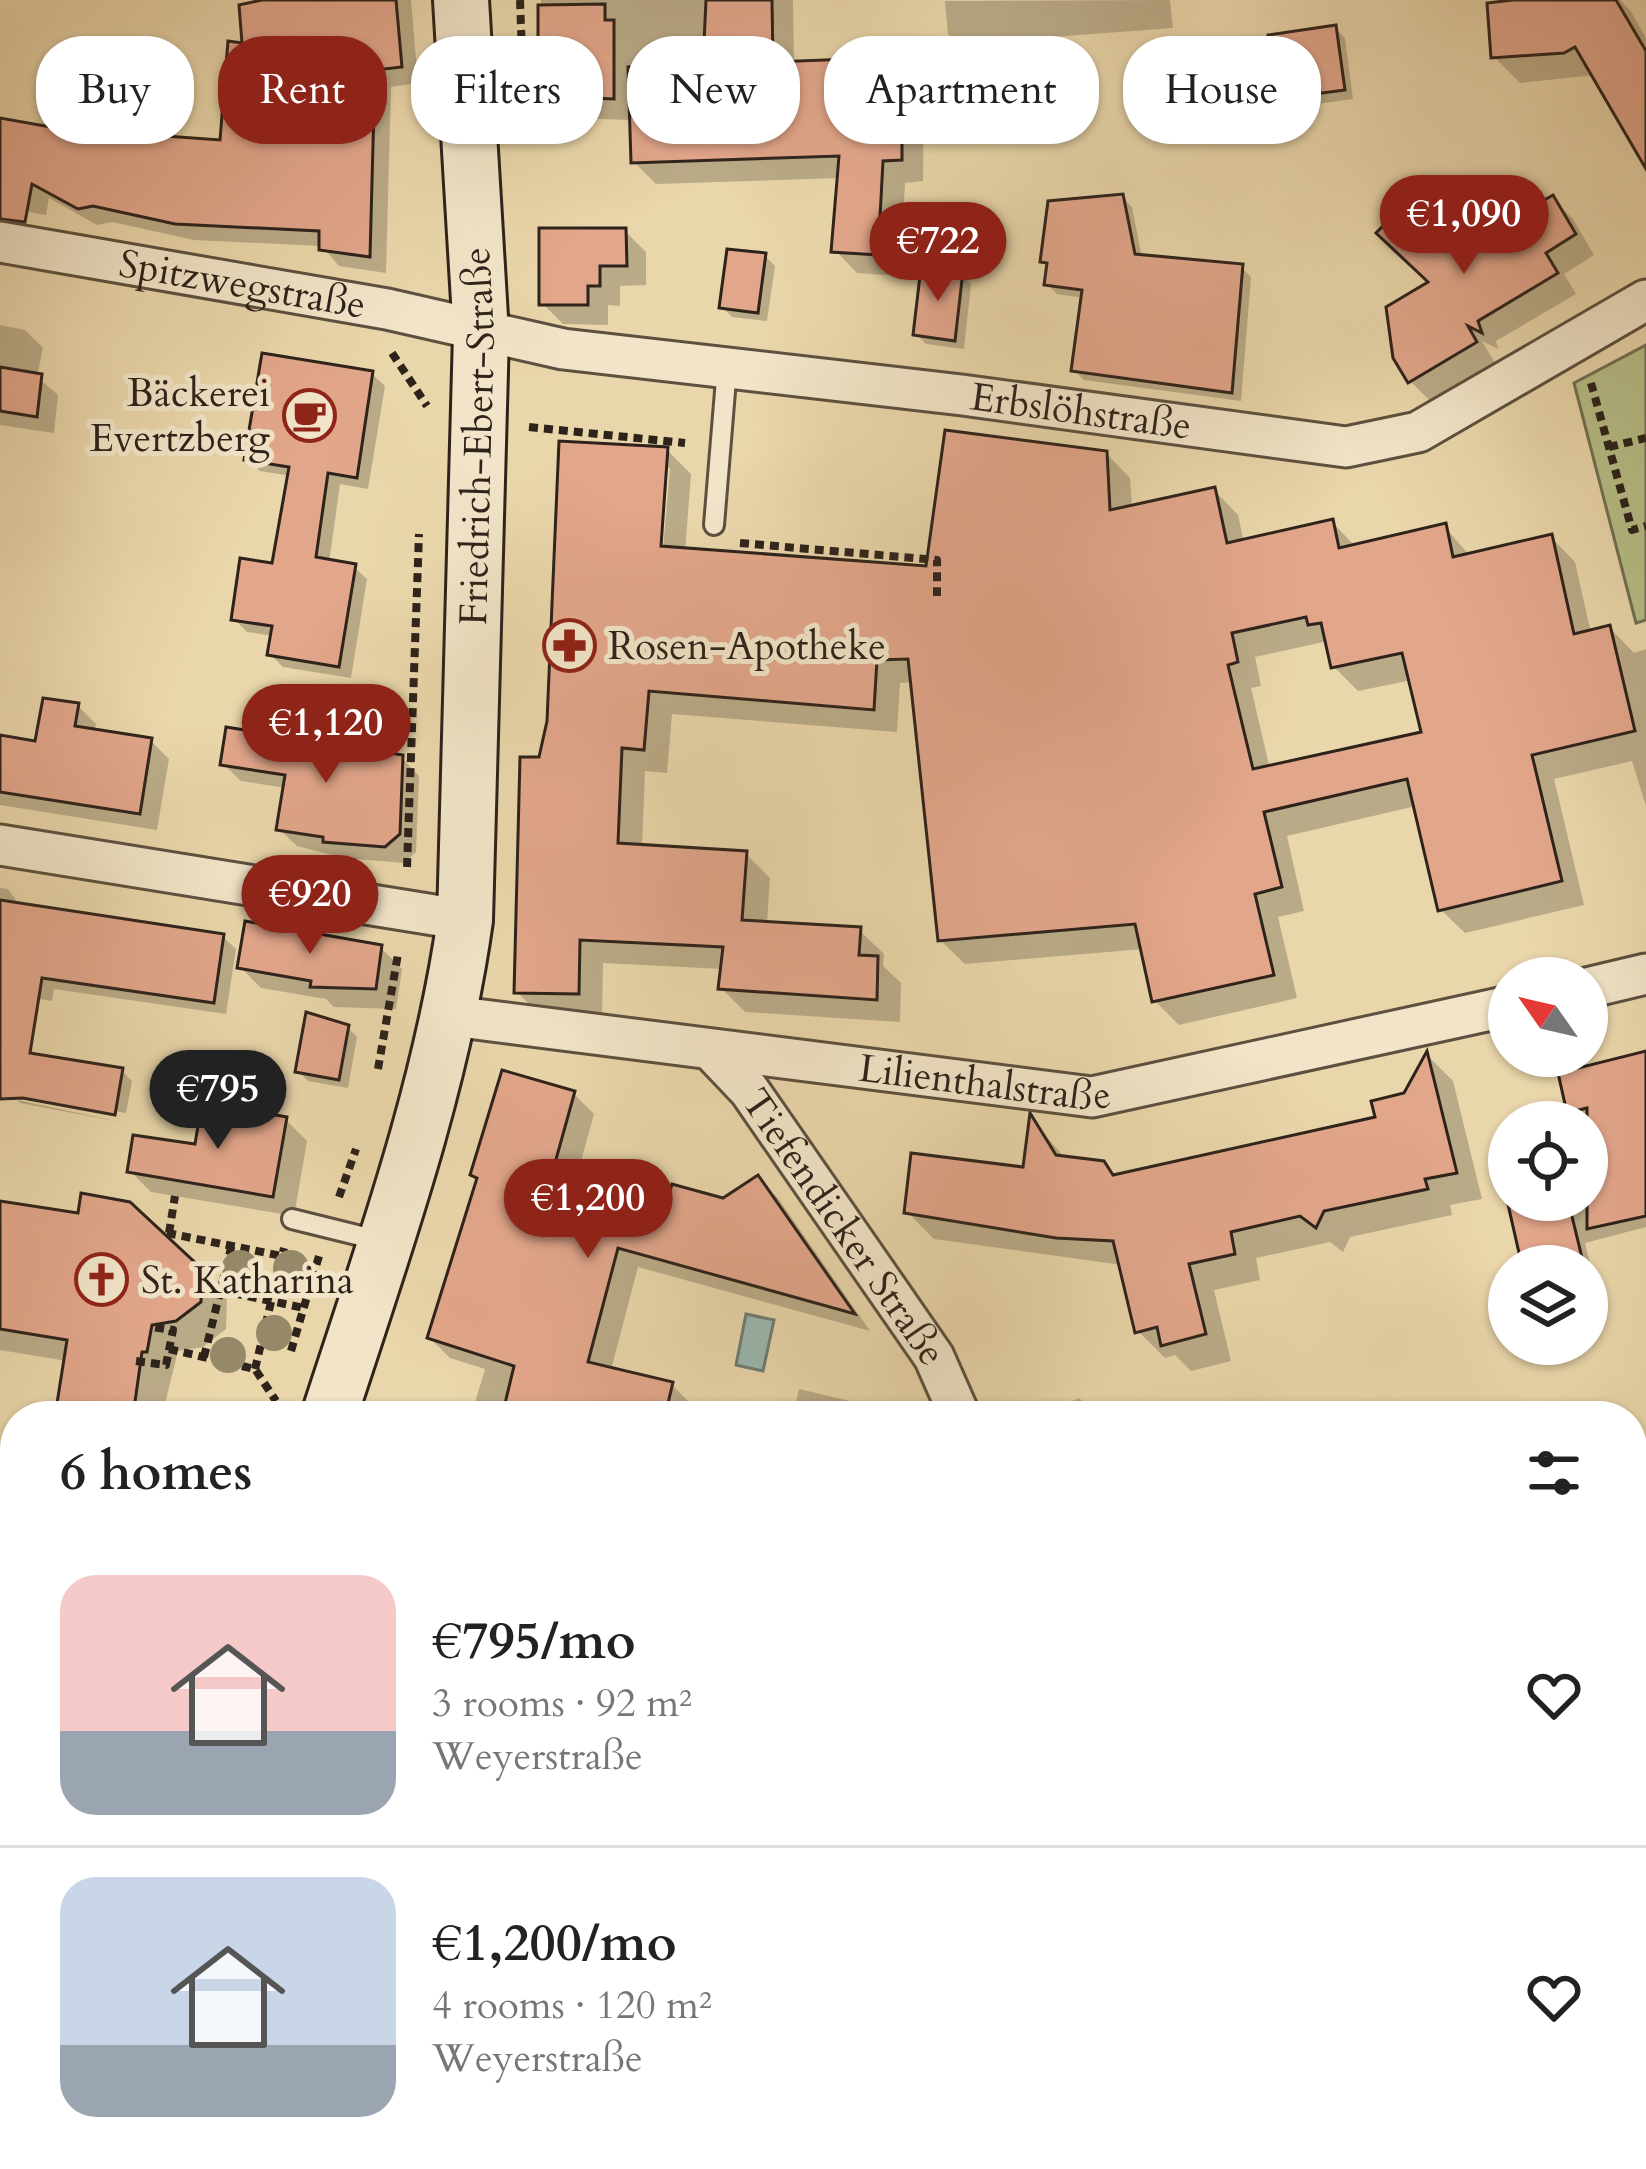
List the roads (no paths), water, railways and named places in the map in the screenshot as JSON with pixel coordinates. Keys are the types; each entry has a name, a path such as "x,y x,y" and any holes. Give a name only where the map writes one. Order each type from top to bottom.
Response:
{"main road":[{"name":"Friedrich-Ebert-Straße","path":"333,1401 386,1242 396,1115 452,1016 466,920 481,334 461,0"}],"street":[{"name":"Spitzwegstraße","path":"0,242 387,308 481,334"},
{"name":"Erbslöhstraße","path":"481,334 1367,447 1418,432 1646,300"},
{"path":"0,845 466,920"},
{"path":"1608,983 1646,974"},
{"name":"Lilienthalstraße","path":"452,1016 1092,1097 1488,1011"},
{"name":"Tiefendicker Straße","path":"712,1050 749,1090 934,1357 953,1401"}],"lane":[{"path":"714,525 727,367"},
{"path":"292,1219 386,1242"}],"water":[{"path":"746,1314 774,1320 763,1371 736,1365"}],"place":[{"name":"Bäckerei Evertzberg","path":"309,415"},
{"name":"Rosen-Apotheke","path":"569,646"},
{"name":"St. Katharina","path":"102,1280"}]}
